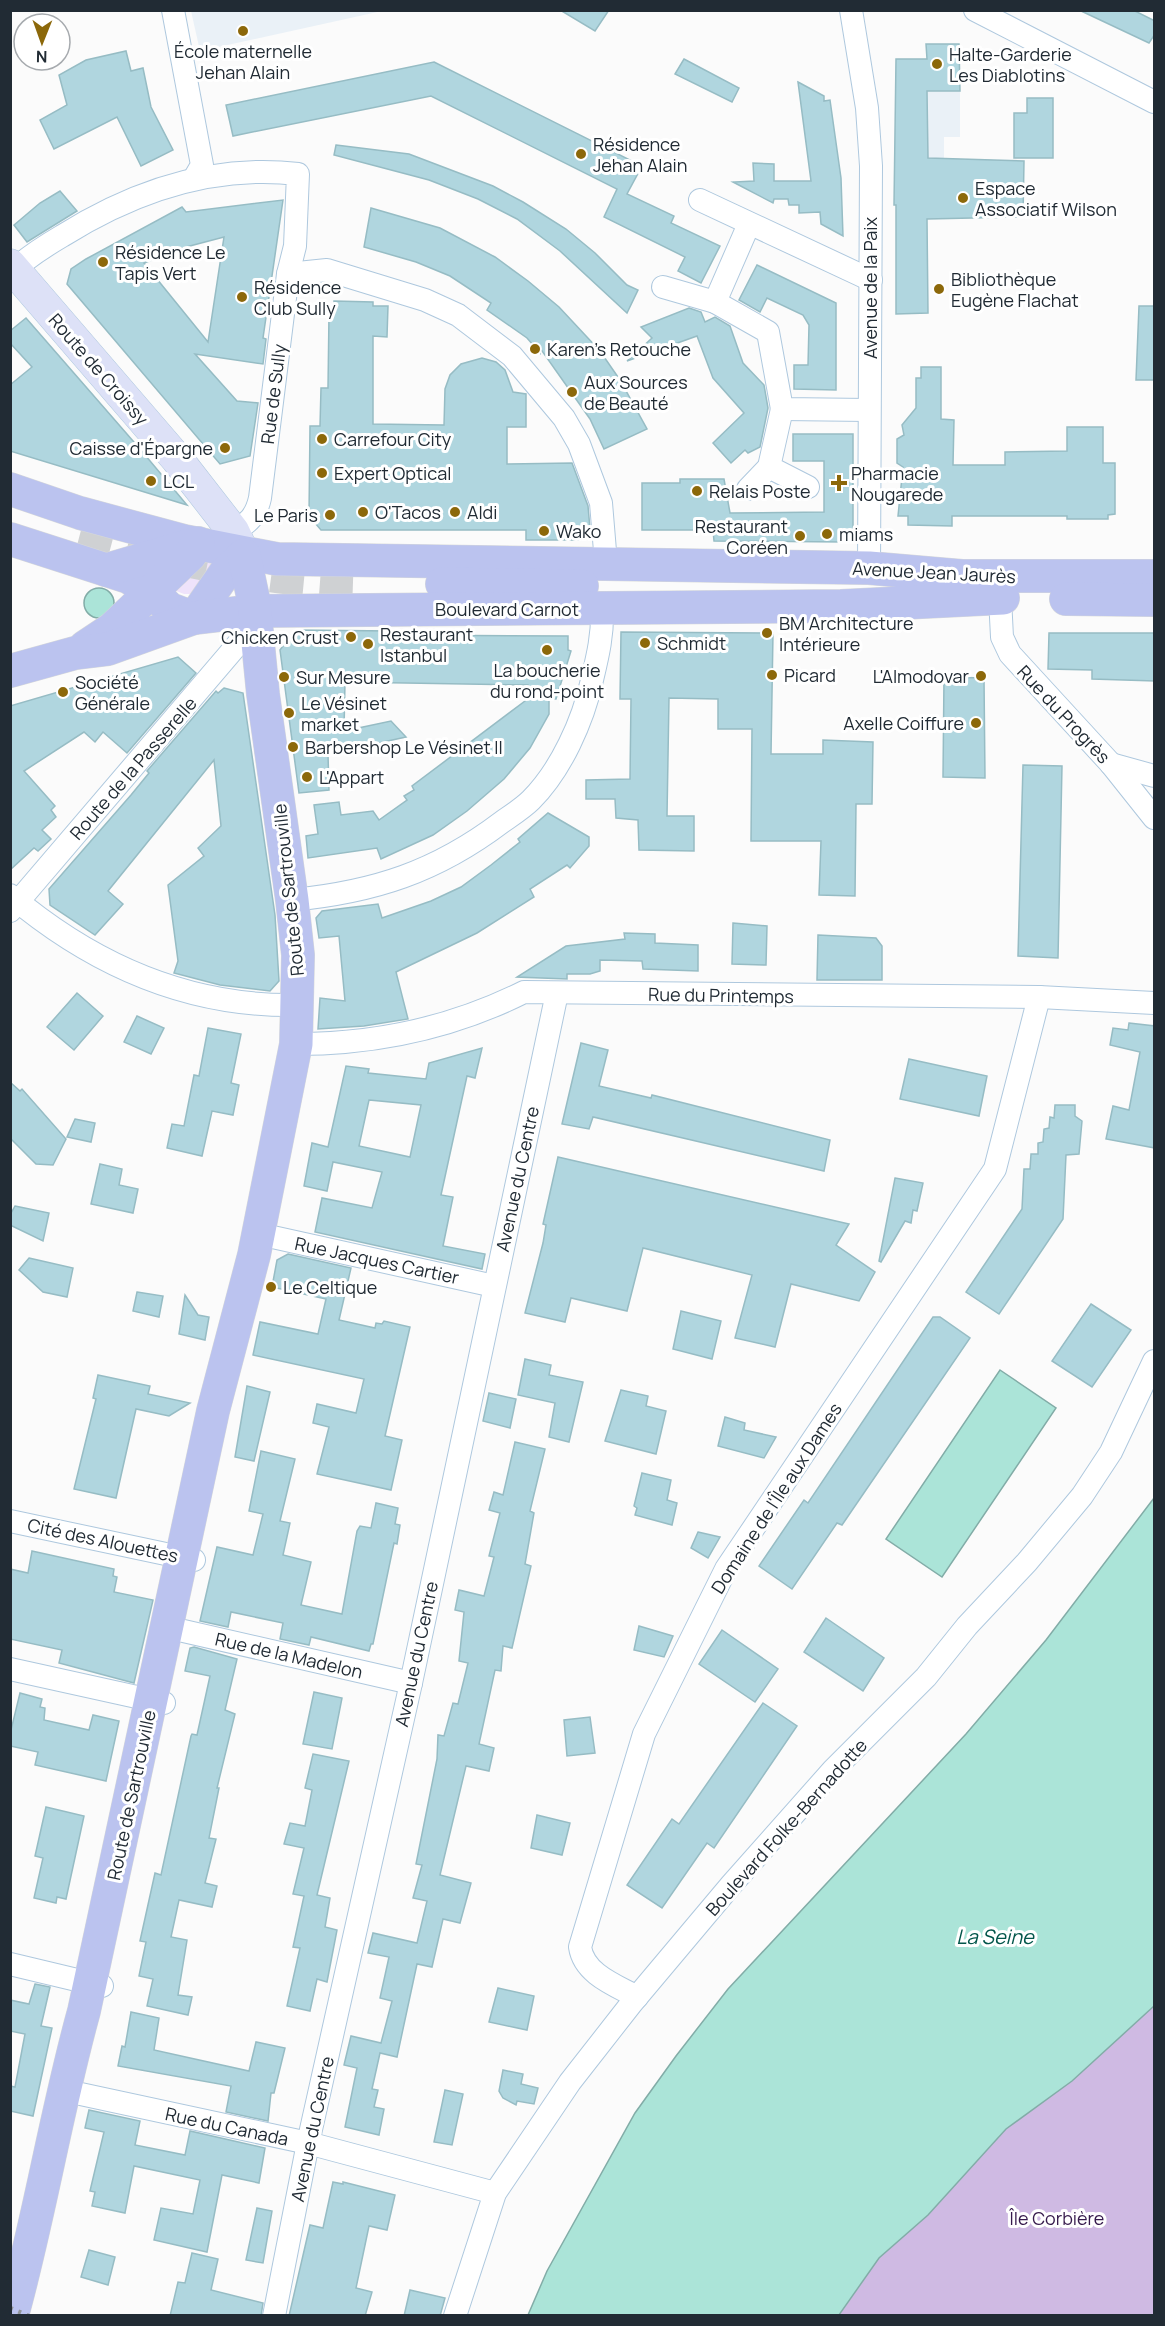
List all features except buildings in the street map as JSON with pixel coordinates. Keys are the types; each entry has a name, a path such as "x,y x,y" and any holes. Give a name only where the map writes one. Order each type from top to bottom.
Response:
{"main road":[{"name":"Route de Croissy","path":"12,270 188,473 238,543"},
{"path":"10,489 80,513 142,530 198,543 238,543 277,559 616,575 681,581 875,580 964,587"},
{"path":"10,512 80,534"},
{"path":"10,539 128,577 151,591 170,609 194,618 225,573 238,543"},
{"path":"106,570 198,543"},
{"path":"10,671 75,653 112,629 190,555 198,543"},
{"name":"Route de Sartrouville","path":"12,2316 97,1984 174,1629 213,1411 250,1275 296,1044 298,955 292,900 255,617 238,543"},
{"name":"Avenue Jean Jaurès","path":"616,575 714,566 869,568 964,587 1000,598 1155,600"},
{"path":"356,583 616,575"},
{"name":"Avenue Jean Jaurès","path":"715,607 841,606 964,587 1155,576"},
{"name":"Boulevard Carnot","path":"75,653 108,649 194,618 255,617 299,610 715,607"},
{"name":"Route de Sartrouville","path":"27,2258 31,2316"}],"street":[{"path":"12,270 87,220 152,190 195,177 202,165 173,10"},
{"name":"Avenue de la Paix","path":"851,10 869,130 871,280 869,568"},
{"path":"975,10 1155,102"},
{"name":"Rue de Sully","path":"195,177 254,172 298,174 295,246 288,274 257,512 244,526 238,543"},
{"path":"700,200 871,280"},
{"path":"715,302 749,224"},
{"path":"288,274 327,270 425,300 458,315 512,356 564,418 579,444 601,503 616,575"},
{"path":"663,287 715,302 768,332 783,409 769,467 748,489"},
{"path":"783,409 869,410"},
{"path":"769,467 808,487"},
{"name":"Rue du Progrès","path":"1000,598 1002,637 1010,654 1154,814"},
{"path":"292,900 365,889 428,869 481,838 531,800 563,755 586,710 603,633 602,608"},
{"name":"Route de la Passerelle","path":"13,903 255,617"},
{"path":"1111,764 1155,776"},
{"path":"13,903 82,948 147,981 221,1001 261,1006 297,1005"},
{"name":"Rue du Printemps","path":"296,1044 358,1041 447,1024 491,1008 524,992 1039,997 1155,1003"},
{"name":"Avenue du Centre","path":"274,2316 308,2143 411,1683 556,993"},
{"name":"Domaine de l'Île aux Dames","path":"637,1996 590,1970 582,1960 580,1947 644,1734 726,1569 995,1169 1039,997"},
{"name":"Rue Jacques Cartier","path":"259,1234 494,1286"},
{"name":"Boulevard Folke-Bernadotte","path":"455,2316 495,2193 570,2082 637,1996 739,1876 833,1770 926,1677 967,1626 1027,1562 1082,1496 1111,1452 1155,1361"},
{"name":"Cité des Alouettes","path":"10,1521 188,1559"},
{"name":"Rue de la Madelon","path":"174,1629 411,1683"},
{"path":"10,1669 158,1702"},
{"path":"10,1964 97,1984"},
{"name":"Rue du Canada","path":"70,2092 308,2143 495,2193"}],"shaded area":[{"name":"École maternelle Jehan Alain","path":"191,10 382,11 200,51"},
{"path":"927,91 960,91 960,137 944,137 944,158 928,158"},
{"path":"216,561 194,594 184,594 171,589 204,563"}],"green space":[{"name":"Île Corbière","path":"1154,2006 1154,2315 839,2316 879,2258 928,2215 1006,2129 1072,2081"}],"water":[{"path":"99,588 109,593 114,603 109,613 99,618 89,613 84,603 89,593"},
{"path":"1000,1370 1056,1408 942,1577 886,1539"},
{"name":"La Seine","path":"1154,1498 1154,2006 1072,2081 1006,2129 928,2215 879,2258 839,2315 528,2315 547,2271 635,2113 676,2056 728,1989 966,1734 1046,1640"}],"tunnel":[{"path":"80,534 216,567 284,578 356,583"}],"railway":[{"path":"10,2308 29,2316"}],"place":[{"name":"École maternelle Jehan Alain","path":"243,31"},
{"name":"Halte-Garderie Les Diablotins","path":"937,64"},
{"name":"Résidence Jehan Alain","path":"581,154"},
{"name":"Espace Associatif Wilson","path":"963,198"},
{"name":"Résidence Le Tapis Vert","path":"103,262"},
{"name":"Bibliothèque Eugène Flachat","path":"939,289"},
{"name":"Résidence Club Sully","path":"242,297"},
{"name":"Karen's Retouche","path":"535,349"},
{"name":"Aux Sources de Beauté","path":"572,392"},
{"name":"Carrefour City","path":"322,439"},
{"name":"Caisse d'Épargne","path":"225,448"},
{"name":"Expert Optical","path":"322,473"},
{"name":"LCL","path":"151,481"},
{"name":"Pharmacie Nougarede","path":"839,483"},
{"name":"Relais Poste","path":"697,491"},
{"name":"O'Tacos","path":"363,512"},
{"name":"Aldi","path":"455,512"},
{"name":"Le Paris","path":"330,515"},
{"name":"Wako","path":"544,531"},
{"name":"miams","path":"827,534"},
{"name":"Restaurant Coréen","path":"800,536"},
{"name":"BM Architecture Intérieure","path":"767,633"},
{"name":"Chicken Crust","path":"351,637"},
{"name":"Schmidt","path":"645,643"},
{"name":"Restaurant Istanbul","path":"368,644"},
{"name":"La boucherie du rond-point","path":"547,650"},
{"name":"Picard","path":"772,675"},
{"name":"L'Almodovar","path":"981,676"},
{"name":"Sur Mesure","path":"284,677"},
{"name":"Société Générale","path":"63,692"},
{"name":"Le Vésinet market","path":"289,713"},
{"name":"Axelle Coiffure","path":"976,723"},
{"name":"Barbershop Le Vésinet II","path":"293,747"},
{"name":"L'Appart","path":"307,777"},
{"name":"Le Celtique","path":"271,1287"}]}
